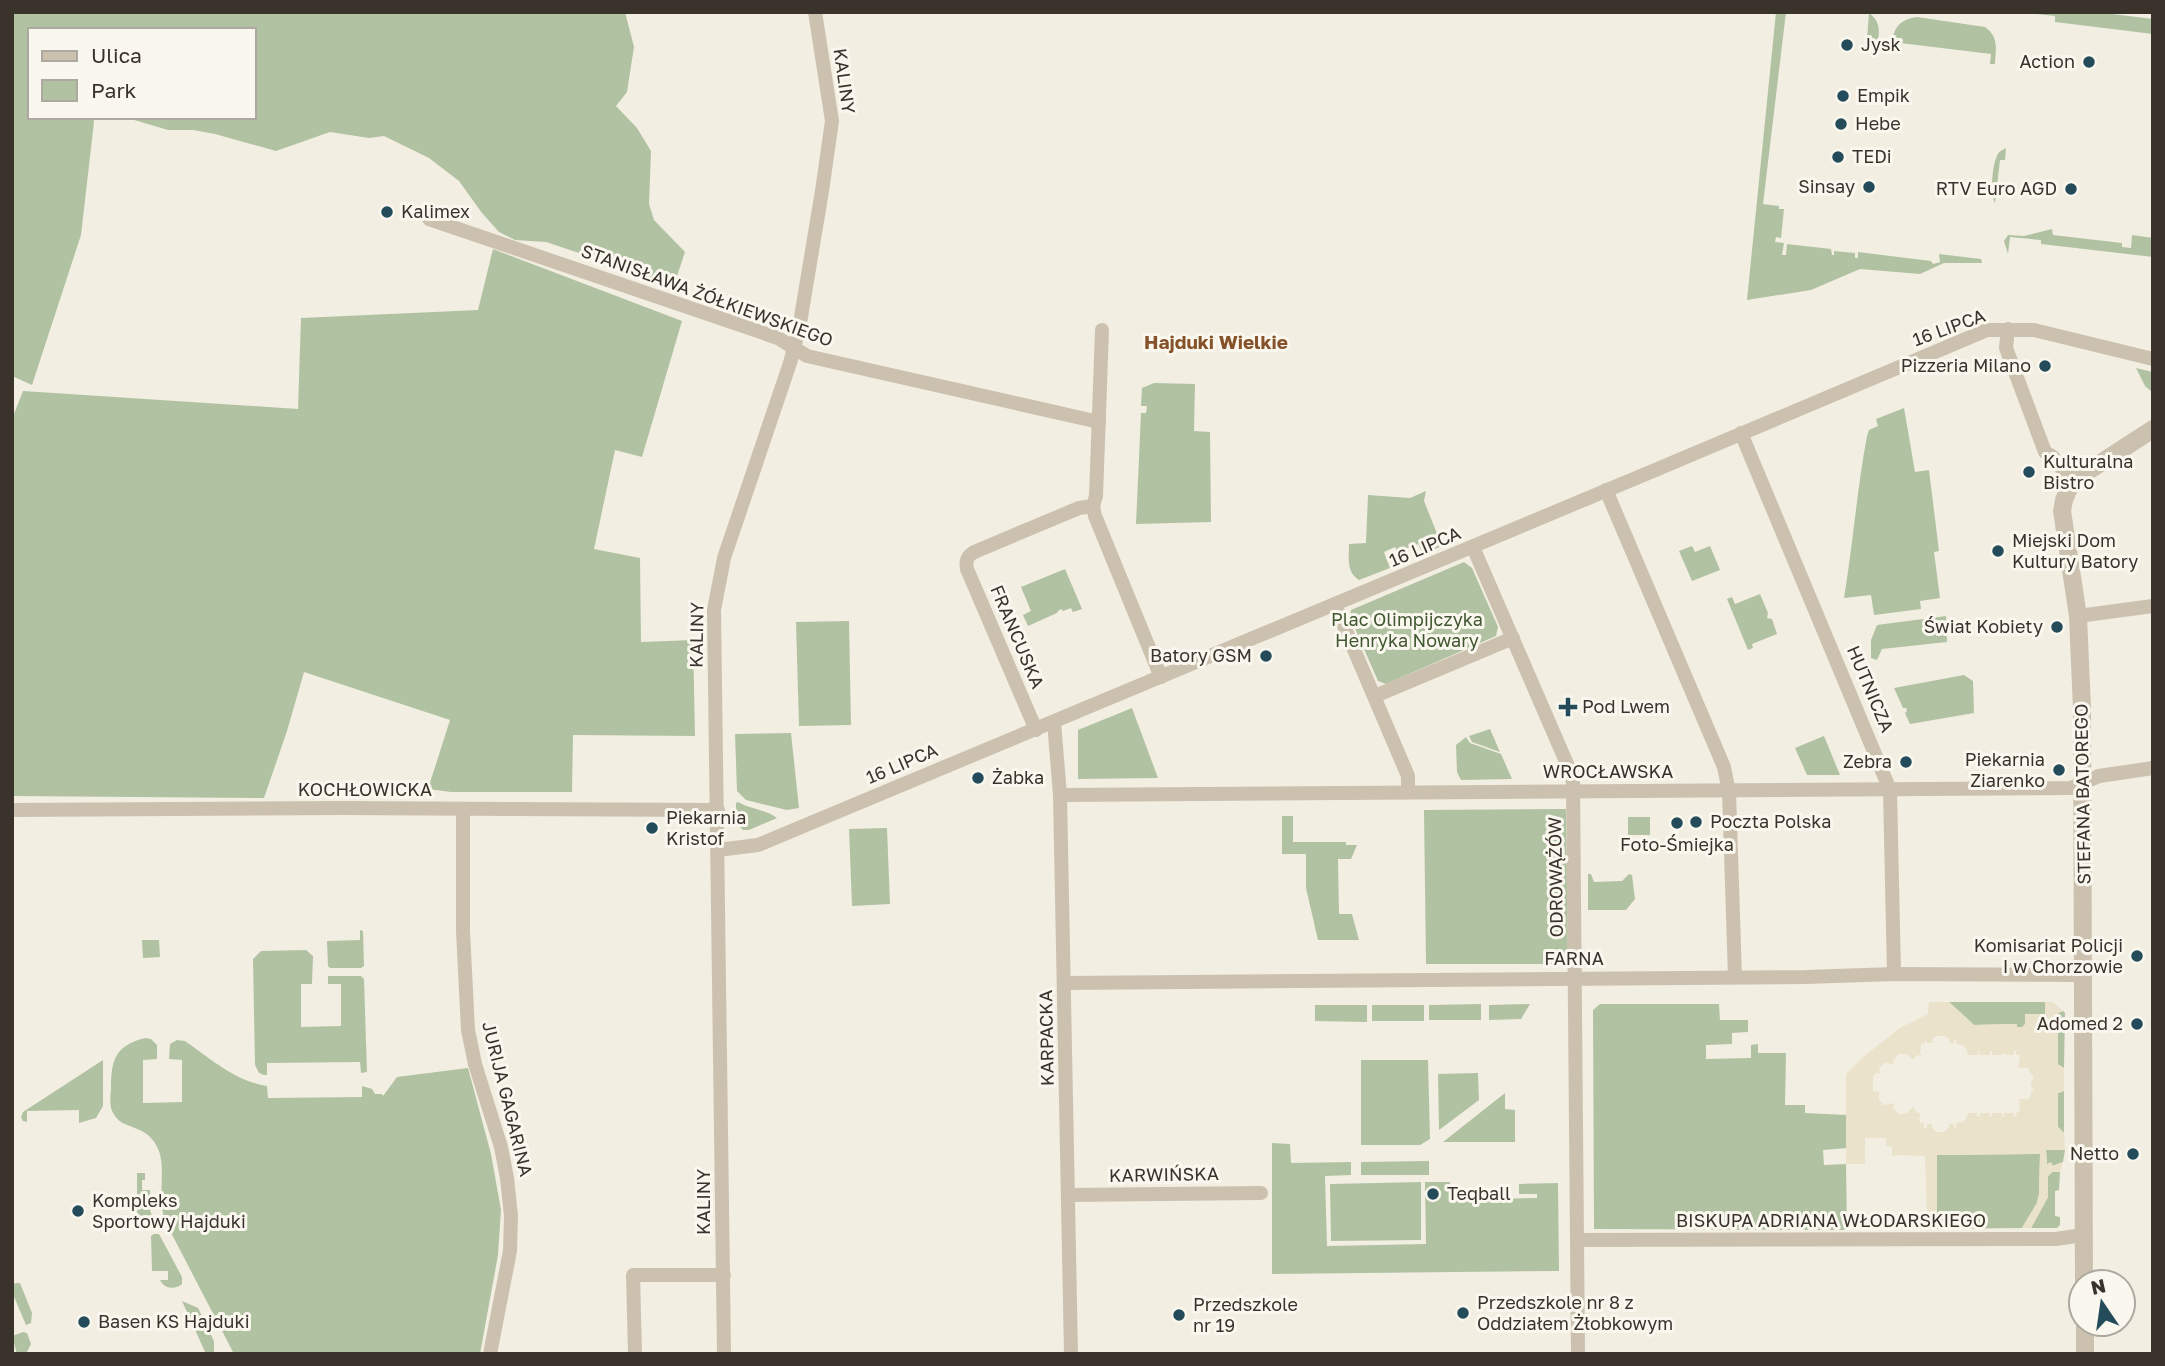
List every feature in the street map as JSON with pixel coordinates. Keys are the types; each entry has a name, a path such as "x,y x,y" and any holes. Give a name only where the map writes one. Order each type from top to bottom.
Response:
{"street":[{"name":"KALINY","path":"724,1354 714,610 724,558 799,329 832,121 815,12"},
{"name":"STANISŁAWA ŻÓŁKIEWSKIEGO","path":"429,219 778,338 807,356 1099,422"},
{"path":"2008,329 2006,348 2045,452 2053,457 2073,483 2153,429"},
{"path":"1102,330 1096,496 1093,506 1161,677"},
{"name":"16 LIPCA","path":"718,850 758,845 1987,330 2034,330 2153,359"},
{"name":"HUTNICZA","path":"1741,433 1890,790 1894,974"},
{"name":"STEFANA BATOREGO","path":"2073,483 2065,496 2062,511 2078,616 2084,783 2084,1268"},
{"path":"1606,490 1724,767 1730,792 1735,977"},
{"name":"FRANCUSKA","path":"1035,730 967,569 967,558 979,550 1079,508 1093,506"},
{"name":"ODROWĄŻÓW","path":"1473,547 1571,773 1574,791 1578,1354"},
{"path":"1335,605 1408,776 1408,792"},
{"path":"2078,616 2153,606"},
{"path":"1375,696 1513,638"},
{"name":"KARPACKA","path":"1054,722 1060,795 1071,1354"},
{"name":"WROCŁAWSKA","path":"1060,795 2071,788 2111,773 2153,768"},
{"name":"KOCHŁOWICKA","path":"12,810 718,810"},
{"name":"JURIJA GAGARINA","path":"463,810 463,931 468,1030 475,1064 501,1147 512,1216 510,1251 490,1354"},
{"name":"FARNA","path":"1065,983 1894,974 2083,975"},
{"name":"KARWIŃSKA","path":"1068,1195 1261,1193"},
{"name":"BISKUPA ADRIANA WŁODARSKIEGO","path":"1577,1240 2056,1240 2083,1235"},
{"path":"635,1354 633,1275 724,1275"}],"green space":[{"path":"12,12 625,12 634,47 627,92 616,106 637,128 651,151 649,204 654,220 685,252 673,288 620,262 591,257 546,242 515,240 499,232 459,181 429,158 384,136 369,138 330,132 276,151 215,134 193,130 168,130 131,119 256,119 256,28 28,28 28,119 93,119 94,122 81,235 32,385 12,376"},
{"path":"1776,12 1786,12 1763,204 1784,209 1781,238 1776,237 1775,242 1784,243 1782,255 1786,255 1787,244 1831,249 1832,255 1834,251 1855,253 1855,258 1858,258 1858,252 1931,261 1933,264 1940,262 1939,254 1981,259 1982,263 1944,263 1920,274 1860,269 1811,290 1747,300"},
{"path":"2019,12 2096,12 2153,19 2153,34 2055,22 2055,16"},
{"path":"1869,13 1878,25 1878,40 1867,39"},
{"path":"1917,17 1985,27 1995,39 1995,64 1990,64 1991,54 1892,42 1900,24"},
{"path":"2006,148 2005,160 2000,160 1995,203 1992,186 1995,160"},
{"path":"2052,229 2053,235 2122,243 2122,247 2131,248 2132,235 2153,238 2153,257 2041,244 2041,240 2010,237 2008,254 2004,241 2008,235 2024,236"},
{"path":"493,249 682,321 642,457 615,450 594,549 640,558 641,642 693,640 695,736 573,735 572,792 451,792 428,789 450,720 304,672 264,798 12,796 12,419 23,391 298,409 301,318 478,310"},
{"path":"2136,368 2153,372 2153,393 2145,386"},
{"path":"1154,383 1195,384 1194,431 1210,432 1211,522 1136,524 1141,413 1146,413 1147,406 1141,406 1142,388"},
{"path":"1904,408 1915,472 1929,470 1939,551 1934,552 1940,598 1920,601 1921,609 1874,615 1871,595 1844,598 1860,476 1867,436 1869,430 1878,426 1876,419"},
{"path":"1426,491 1424,501 1442,546 1423,554 1418,544 1398,552 1395,547 1384,552 1390,568 1359,580 1355,577 1349,564 1349,544 1366,543 1368,495 1410,498"},
{"path":"1692,546 1695,552 1710,546 1720,570 1692,581 1679,551"},
{"name":"Plac Olimpijczyka Henryka Nowary","path":"1464,562 1472,568 1498,627 1496,636 1386,684 1378,681 1350,617 1351,610"},
{"path":"1065,569 1082,609 1073,612 1071,608 1063,611 1061,609 1028,626 1023,615 1031,611 1021,587"},
{"path":"1760,594 1768,613 1767,618 1772,619 1777,634 1752,644 1753,648 1748,650 1727,599 1732,597 1735,604"},
{"path":"1946,616 1947,642 1882,649 1877,660 1871,658 1871,640 1877,625"},
{"path":"849,621 851,725 799,726 796,622"},
{"path":"1964,675 1973,681 1974,713 1910,724 1905,713 1906,708 1903,708 1894,688"},
{"path":"1132,708 1158,778 1078,779 1078,730"},
{"path":"1490,729 1500,752 1472,742 1469,736"},
{"path":"791,733 799,808 787,810 746,800 737,791 735,734"},
{"path":"1824,736 1840,775 1807,775 1795,748"},
{"path":"1466,737 1470,743 1501,754 1512,779 1461,780 1457,772 1456,745"},
{"path":"738,802 777,818 743,830 736,823"},
{"path":"1566,809 1568,964 1426,964 1424,810"},
{"path":"1282,816 1293,816 1293,842 1346,842 1346,845 1357,845 1351,859 1338,859 1339,914 1352,914 1359,940 1318,940 1306,888 1306,854 1282,854"},
{"path":"1628,817 1650,817 1650,835 1628,835"},
{"path":"887,828 890,904 852,906 849,829"},
{"path":"1588,874 1591,874 1594,882 1622,881 1629,874 1632,875 1635,899 1626,910 1588,910"},
{"path":"360,930 363,931 364,966 330,968 327,941 360,940"},
{"path":"142,940 159,940 160,957 143,958"},
{"path":"306,950 313,956 312,984 301,984 301,1027 341,1026 341,984 328,984 328,976 361,976 364,979 367,1072 361,1073 360,1062 267,1063 267,1075 259,1073 255,1065 253,959 261,951"},
{"path":"1949,1002 2045,1002 2045,1014 2022,1027 2017,1027 2017,1024 1974,1025"},
{"path":"1481,1004 1481,1020 1429,1020 1429,1005"},
{"path":"1530,1004 1521,1019 1489,1020 1489,1005"},
{"path":"1600,1004 1719,1004 1720,1020 1748,1020 1748,1032 1732,1033 1732,1044 1706,1045 1706,1059 1751,1058 1751,1045 1758,1044 1758,1053 1786,1053 1785,1105 1805,1105 1805,1113 1847,1115 1847,1148 1823,1150 1824,1165 1846,1164 1847,1230 1594,1229 1593,1010"},
{"path":"1315,1005 1367,1005 1367,1022 1315,1021"},
{"path":"1372,1005 1424,1005 1424,1021 1372,1021"},
{"path":"2063,1011 2064,1068 2058,1065 2058,1013"},
{"path":"145,1038 151,1039 157,1045 157,1059 143,1060 143,1103 182,1102 182,1060 169,1059 170,1044 177,1040 185,1041 234,1074 267,1086 268,1098 362,1097 362,1086 383,1096 397,1077 468,1068 491,1154 501,1210 498,1255 480,1354 234,1354 165,1221 159,1151 149,1136 119,1121 112,1110 112,1071 116,1056 127,1045"},
{"path":"103,1060 103,1106 96,1118 79,1123 79,1110 27,1111 27,1122 23,1121 23,1112"},
{"path":"1361,1060 1428,1060 1430,1139 1420,1145 1361,1145"},
{"path":"1478,1073 1479,1100 1439,1130 1438,1074"},
{"path":"2064,1091 2064,1133 2058,1127 2058,1093"},
{"path":"1505,1093 1505,1109 1515,1110 1515,1142 1443,1142"},
{"path":"1272,1143 1290,1144 1291,1163 1351,1162 1351,1175 1325,1176 1327,1246 1426,1244 1425,1182 1450,1182 1451,1200 1537,1198 1537,1194 1519,1194 1519,1184 1558,1183 1559,1271 1272,1274"},
{"path":"2046,1150 2065,1150 2063,1162 2052,1166 2047,1164"},
{"path":"2040,1154 2037,1203 2022,1228 1930,1229 1937,1217 1936,1155"},
{"path":"1429,1161 1429,1175 1361,1175 1361,1162"},
{"path":"2052,1172 2060,1172 2059,1190 2055,1191 2055,1216 2060,1217 2060,1225 2057,1228 2031,1228 2048,1197 2048,1176"},
{"path":"137,1173 145,1173 142,1190 150,1190 150,1210 156,1227 137,1227"},
{"path":"1421,1182 1421,1240 1331,1241 1330,1184"},
{"path":"159,1234 182,1277 182,1284 179,1286 170,1288 162,1283 160,1280 168,1280 168,1271 152,1271 151,1236"},
{"path":"20,1283 32,1313 31,1323 26,1325 12,1292 13,1284"},
{"path":"182,1301 198,1308 214,1341 214,1354 206,1354"},
{"path":"27,1333 31,1344 26,1354 17,1354 12,1336"}],"shaded area":[{"path":"1929,1002 1949,1002 1974,1025 2017,1024 2017,1027 2022,1027 2025,1024 2025,1014 2045,1014 2045,1002 2053,1002 2063,1011 2058,1013 2058,1064 2064,1068 2064,1091 2058,1093 2058,1127 2064,1133 2065,1150 2046,1150 2047,1164 2051,1162 2053,1166 2063,1162 2060,1172 2052,1172 2048,1176 2048,1197 2031,1228 2022,1228 2037,1203 2040,1154 1937,1155 1937,1217 1930,1229 1924,1229 1927,1215 1925,1156 1892,1156 1892,1147 1886,1146 1886,1138 1865,1138 1865,1164 1846,1164 1846,1074 1900,1028 1928,1014","holes":["1936,1036 1945,1036 1950,1040 1949,1043 1956,1040 1957,1044 1963,1045 1968,1055 1978,1055 1978,1051 1980,1055 1990,1055 1990,1051 1992,1055 2002,1055 2004,1051 2004,1054 2014,1055 2016,1051 2016,1055 2020,1055 2018,1068 2028,1068 2034,1076 2031,1083 2034,1089 2028,1099 2019,1099 2020,1112 2017,1112 2016,1116 2013,1113 2004,1113 2004,1117 2002,1113 1992,1113 1990,1117 1990,1113 1980,1113 1980,1117 1977,1113 1968,1113 1963,1122 1956,1123 1956,1128 1954,1124 1949,1124 1944,1132 1936,1132 1932,1124 1927,1124 1927,1128 1924,1128 1924,1123 1920,1123 1919,1119 1921,1113 1917,1113 1913,1107 1907,1113 1899,1114 1893,1108 1894,1103 1884,1105 1879,1100 1879,1092 1873,1091 1873,1076 1880,1073 1879,1068 1885,1063 1894,1064 1893,1060 1899,1054 1907,1054 1913,1060 1917,1055 1922,1056 1921,1044 1925,1043 1925,1039 1927,1043 1933,1043 1932,1040"]}],"place":[{"name":"Jysk","path":"1847,45"},
{"name":"Action","path":"2089,62"},
{"name":"Empik","path":"1843,96"},
{"name":"Hebe","path":"1841,124"},
{"name":"TEDi","path":"1838,157"},
{"name":"Sinsay","path":"1869,187"},
{"name":"RTV Euro AGD","path":"2071,189"},
{"name":"Kalimex","path":"387,212"},
{"name":"Pizzeria Milano","path":"2045,366"},
{"name":"Kulturalna Bistro","path":"2029,472"},
{"name":"Miejski Dom Kultury Batory","path":"1998,551"},
{"name":"Świat Kobiety","path":"2057,627"},
{"name":"Batory GSM","path":"1266,656"},
{"name":"Pod Lwem","path":"1568,707"},
{"name":"Zebra","path":"1906,762"},
{"name":"Piekarnia Ziarenko","path":"2059,770"},
{"name":"Żabka","path":"978,778"},
{"name":"Poczta Polska","path":"1696,822"},
{"name":"Foto-Śmiejka","path":"1677,823"},
{"name":"Piekarnia Kristof","path":"652,828"},
{"name":"Komisariat Policji I w Chorzowie","path":"2137,956"},
{"name":"Adomed 2","path":"2137,1024"},
{"name":"Netto","path":"2133,1154"},
{"name":"Teqball","path":"1433,1194"},
{"name":"Kompleks Sportowy Hajduki","path":"78,1211"},
{"name":"Przedszkole nr 8 z Oddziałem Żłobkowym","path":"1463,1313"},
{"name":"Przedszkole nr 19","path":"1179,1315"},
{"name":"Basen KS Hajduki","path":"84,1322"}],"district":[{"name":"Hajduki Wielkie","path":"1216,342"}]}
